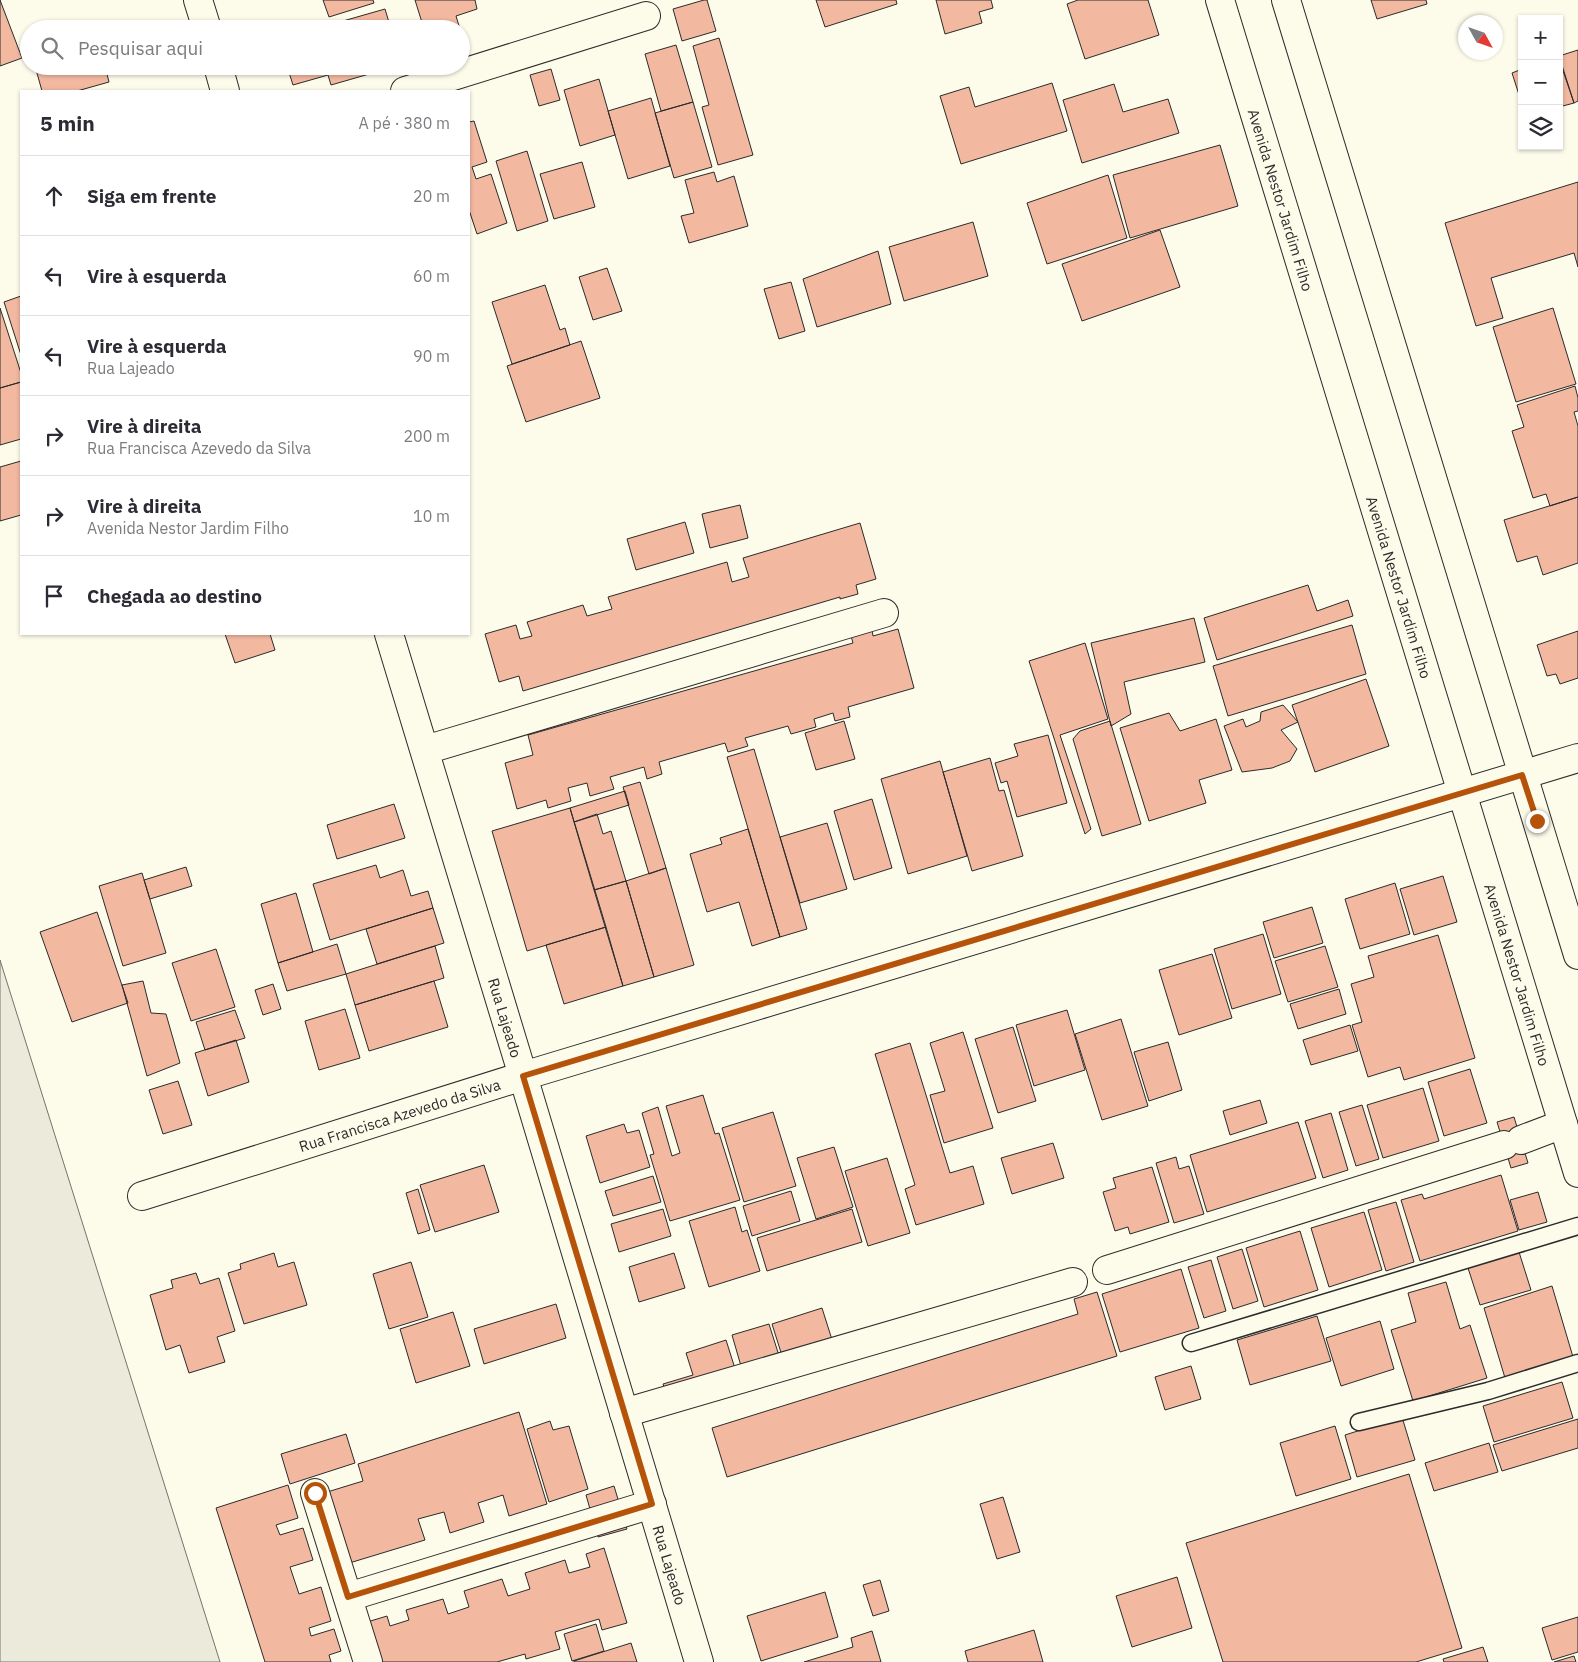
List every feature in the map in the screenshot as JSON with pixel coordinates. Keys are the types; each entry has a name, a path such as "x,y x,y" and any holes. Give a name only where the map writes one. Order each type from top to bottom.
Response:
{"street":[{"path":"198,0 204,20"},
{"name":"Avenida Nestor Jardim Filho","path":"1220,0 1578,1173"},
{"path":"1286,0 1578,955"},
{"path":"470,71 646,16"},
{"path":"221,75 225,90"},
{"path":"408,90 456,75"},
{"path":"425,750 884,613"},
{"name":"Rua Lajeado","path":"389,635 700,1662"},
{"name":"Rua Francisca Azevedo da Silva","path":"142,1196 523,1076 1578,758"},
{"path":"1107,1270 1512,1142 1563,1124"},
{"path":"624,1413 1072,1282"},
{"path":"315,1493 368,1662"},
{"path":"348,1597 652,1504"}],"lane":[{"path":"1191,1343 1578,1226"},
{"path":"1359,1422 1488,1391 1578,1363"}],"shaded area":[{"path":"0,960 220,1662 0,1662"}],"building":[{"path":"0,0 20,53 20,59 0,66"},
{"path":"323,0 373,0 374,3 329,17"},
{"path":"415,0 475,0 477,9 456,16 457,20 421,20"},
{"path":"707,0 716,31 682,41 673,9"},
{"path":"816,0 896,0 897,4 825,27"},
{"path":"936,0 991,0 993,8 979,12 982,23 945,34"},
{"path":"1078,0 1148,0 1159,35 1085,59 1067,4"},
{"path":"1371,0 1426,0 1427,4 1377,19"},
{"path":"385,9 388,20 346,20"},
{"path":"719,38 753,155 718,165 702,107 709,105 693,46"},
{"path":"676,45 693,102 661,111 645,54"},
{"path":"1578,50 1578,101 1574,103 1563,69 1563,55"},
{"path":"551,69 560,100 539,106 530,75"},
{"path":"1518,71 1518,92 1512,73"},
{"path":"1563,71 1574,103 1563,106"},
{"path":"38,75 107,75 109,82 81,90 42,90"},
{"path":"290,75 328,75 293,85"},
{"path":"328,75 366,75 331,85"},
{"path":"599,79 615,135 580,146 564,90"},
{"path":"1052,83 1067,131 961,164 940,96 969,87 975,107"},
{"path":"1114,84 1123,112 1168,99 1179,133 1082,163 1063,100"},
{"path":"651,98 670,166 628,179 608,111"},
{"path":"693,102 712,167 674,178 655,113"},
{"path":"474,121 487,162 472,167 476,179 491,174 507,223 477,234 470,213 470,122"},
{"path":"1220,145 1238,206 1130,238 1113,175"},
{"path":"527,151 548,221 517,231 496,161"},
{"path":"582,162 595,207 554,219 540,174"},
{"path":"714,172 717,182 734,176 748,226 689,243 681,216 694,213 685,180"},
{"path":"1108,175 1127,238 1047,264 1027,203"},
{"path":"1578,182 1578,267 1574,253 1491,278 1503,318 1476,326 1445,223"},
{"path":"973,222 988,276 904,301 889,247"},
{"path":"1160,230 1180,287 1082,321 1062,264"},
{"path":"878,251 891,304 817,327 803,279"},
{"path":"607,268 622,311 593,320 579,277"},
{"path":"791,282 805,331 779,339 764,289"},
{"path":"545,285 560,330 565,328 570,345 512,364 492,302"},
{"path":"20,296 20,352 4,302"},
{"path":"0,308 20,370 20,382 0,388"},
{"path":"1553,308 1576,384 1516,402 1493,327"},
{"path":"581,341 600,398 526,422 507,366"},
{"path":"20,382 20,439 0,445 0,388"},
{"path":"1575,386 1578,398 1578,411 1574,412 1578,426 1578,497 1550,506 1546,494 1533,498 1512,431 1524,427 1517,405"},
{"path":"20,461 20,515 0,521 0,467"},
{"path":"1578,497 1578,563 1543,575 1537,556 1517,562 1504,520"},
{"path":"740,505 748,538 710,548 702,514"},
{"path":"685,522 694,553 636,570 627,539"},
{"path":"860,523 876,579 856,585 858,594 840,599 840,597 523,691 519,676 499,682 485,634 516,625 520,639 532,636 527,622 583,605 587,616 612,609 608,597 727,562 732,582 749,577 743,558"},
{"path":"1308,585 1317,611 1348,600 1353,616 1217,660 1204,618"},
{"path":"1194,618 1205,662 1124,682 1131,714 1111,726 1091,643"},
{"path":"1352,625 1366,674 1228,716 1213,666"},
{"path":"898,629 914,688 848,707 850,717 835,721 833,713 814,719 816,727 791,734 788,726 745,738 748,746 728,752 725,743 659,762 662,774 647,779 644,767 610,777 614,789 590,796 587,783 568,788 571,801 548,808 546,800 517,809 505,763 533,755 528,735 853,643 851,636 872,630 873,636"},
{"path":"1578,631 1578,678 1560,684 1556,674 1547,676 1537,645"},
{"path":"225,635 270,635 275,650 235,663"},
{"path":"1085,643 1108,719 1060,735 1091,829 1085,834 1029,661"},
{"path":"1366,679 1389,746 1315,772 1292,705"},
{"path":"1283,705 1298,722 1281,730 1297,749 1290,761 1272,768 1242,772 1224,726 1243,719 1246,727 1260,721 1261,712"},
{"path":"1169,713 1180,731 1216,719 1232,770 1199,780 1206,803 1149,821 1120,728"},
{"path":"844,721 855,759 816,770 805,733"},
{"path":"1110,721 1141,824 1102,836 1073,739 1080,731"},
{"path":"1048,735 1067,803 1017,817 1007,781 1001,783 995,763 1018,756 1014,744"},
{"path":"754,749 807,929 780,937 727,757"},
{"path":"990,758 999,791 1004,790 1023,856 972,871 943,772"},
{"path":"940,761 967,856 908,874 881,779"},
{"path":"640,782 666,868 649,874 623,787"},
{"path":"625,791 629,805 574,822 570,808"},
{"path":"872,799 892,868 854,880 834,811"},
{"path":"394,804 405,838 337,859 327,825"},
{"path":"570,808 606,927 527,951 492,831"},
{"path":"597,814 603,834 611,831 626,881 594,890 574,822"},
{"path":"827,823 847,889 800,903 780,837"},
{"path":"748,829 780,937 752,946 739,902 707,912 690,854 722,844 720,838"},
{"path":"376,865 380,878 403,870 411,896 428,891 433,908 330,940 313,884"},
{"path":"186,867 192,886 150,899 144,880"},
{"path":"666,868 694,965 654,977 626,881"},
{"path":"142,873 166,953 123,966 99,886"},
{"path":"1443,876 1457,922 1414,935 1400,889"},
{"path":"626,881 654,977 623,986 594,890"},
{"path":"1395,883 1410,934 1360,949 1345,899"},
{"path":"296,893 313,952 278,963 261,904"},
{"path":"1312,907 1323,943 1274,958 1263,922"},
{"path":"433,908 444,943 377,964 366,929"},
{"path":"97,912 128,1003 72,1022 40,932"},
{"path":"606,927 623,986 564,1004 546,945"},
{"path":"1263,934 1281,994 1232,1009 1214,949"},
{"path":"1438,935 1475,1058 1404,1080 1400,1067 1368,1077 1352,1025 1362,1022 1351,984 1374,977 1368,956"},
{"path":"337,944 346,974 287,991 278,963"},
{"path":"435,946 444,978 355,1005 346,974"},
{"path":"1325,946 1338,987 1288,1002 1275,961"},
{"path":"216,949 235,1007 191,1021 172,963"},
{"path":"1212,954 1232,1018 1179,1035 1159,970"},
{"path":"143,981 151,1013 166,1014 180,1063 147,1076 122,985"},
{"path":"434,981 448,1027 369,1051 355,1005"},
{"path":"273,984 281,1009 263,1015 255,990"},
{"path":"1339,989 1346,1014 1298,1029 1290,1004"},
{"path":"345,1009 360,1058 319,1070 305,1021"},
{"path":"235,1010 245,1038 205,1050 196,1022"},
{"path":"1067,1010 1085,1070 1034,1086 1016,1025"},
{"path":"1121,1019 1148,1106 1102,1120 1075,1034"},
{"path":"1350,1025 1358,1051 1311,1065 1303,1040"},
{"path":"1013,1027 1036,1101 998,1113 975,1039"},
{"path":"963,1032 993,1128 944,1143 930,1095 945,1091 930,1043"},
{"path":"236,1040 249,1082 208,1096 195,1053"},
{"path":"1168,1042 1182,1090 1149,1101 1134,1052"},
{"path":"910,1043 950,1173 973,1166 984,1204 916,1225 905,1189 915,1185 875,1054"},
{"path":"1470,1069 1487,1123 1444,1136 1428,1082"},
{"path":"178,1081 192,1125 163,1134 149,1090"},
{"path":"1423,1088 1439,1141 1383,1158 1367,1105"},
{"path":"703,1095 715,1134 719,1133 740,1200 670,1221 650,1155 654,1154 642,1113 658,1107 672,1156 680,1153 666,1106"},
{"path":"1260,1100 1267,1123 1230,1135 1223,1111"},
{"path":"1362,1105 1379,1159 1356,1166 1339,1112"},
{"path":"773,1112 796,1186 744,1202 722,1128"},
{"path":"1331,1113 1348,1170 1323,1178 1305,1121"},
{"path":"1514,1117 1528,1163 1511,1168 1497,1122"},
{"path":"1298,1122 1316,1178 1207,1212 1190,1155"},
{"path":"624,1124 627,1133 639,1130 650,1167 600,1183 586,1136"},
{"path":"1053,1143 1064,1178 1012,1194 1001,1158"},
{"path":"834,1147 853,1207 816,1219 797,1158"},
{"path":"1176,1157 1179,1169 1189,1166 1204,1214 1174,1223 1156,1163"},
{"path":"887,1158 910,1233 868,1246 845,1171"},
{"path":"484,1165 499,1212 435,1232 420,1185"},
{"path":"1152,1167 1169,1222 1130,1234 1128,1227 1115,1231 1103,1192 1116,1188 1113,1178"},
{"path":"1501,1175 1518,1231 1420,1261 1401,1200 1422,1194 1424,1199"},
{"path":"653,1176 661,1202 613,1216 605,1191"},
{"path":"418,1189 430,1230 418,1234 406,1193"},
{"path":"791,1191 800,1221 752,1236 743,1206"},
{"path":"1538,1192 1547,1222 1519,1230 1510,1200"},
{"path":"1396,1202 1414,1262 1386,1271 1368,1210"},
{"path":"735,1207 742,1232 747,1230 760,1271 709,1287 689,1221"},
{"path":"663,1209 671,1236 619,1252 611,1224"},
{"path":"852,1209 862,1242 767,1271 757,1238"},
{"path":"1364,1212 1382,1270 1329,1287 1311,1228"},
{"path":"1300,1231 1318,1290 1264,1307 1246,1248"},
{"path":"1242,1249 1258,1301 1233,1309 1217,1257"},
{"path":"1519,1252 1531,1290 1480,1305 1468,1268"},
{"path":"274,1253 278,1267 294,1262 307,1305 244,1324 228,1273 241,1269 240,1264"},
{"path":"674,1253 685,1288 639,1302 629,1267"},
{"path":"1211,1260 1226,1311 1204,1318 1188,1267"},
{"path":"411,1262 428,1317 389,1329 373,1274"},
{"path":"1181,1269 1199,1328 1120,1352 1102,1294"},
{"path":"196,1273 200,1284 219,1278 235,1331 217,1337 225,1362 189,1373 180,1345 166,1350 150,1295 173,1288 171,1280"},
{"path":"1446,1282 1460,1329 1470,1325 1487,1378 1413,1401 1391,1330 1416,1322 1408,1293"},
{"path":"1552,1286 1573,1357 1505,1378 1484,1308"},
{"path":"1097,1292 1117,1356 727,1477 712,1428 1078,1314 1074,1299"},
{"path":"556,1304 566,1338 484,1364 474,1329"},
{"path":"822,1308 834,1346 784,1362 772,1324"},
{"path":"453,1312 470,1366 416,1383 400,1329"},
{"path":"1317,1316 1331,1361 1250,1385 1237,1340"},
{"path":"1380,1321 1394,1369 1341,1386 1326,1338"},
{"path":"769,1324 781,1362 743,1373 732,1335"},
{"path":"726,1340 738,1378 668,1399 663,1384 693,1375 686,1353"},
{"path":"1191,1366 1201,1399 1165,1410 1155,1377"},
{"path":"1562,1382 1573,1418 1494,1442 1483,1406"},
{"path":"519,1412 547,1504 509,1516 503,1495 478,1503 484,1522 450,1533 444,1512 418,1519 425,1540 346,1564 324,1493 363,1481 358,1464"},
{"path":"1402,1417 1415,1460 1357,1477 1345,1435"},
{"path":"1578,1419 1578,1448 1502,1471 1493,1445"},
{"path":"550,1421 553,1430 569,1426 588,1489 549,1502 527,1429"},
{"path":"1335,1426 1351,1479 1296,1496 1280,1443"},
{"path":"346,1434 355,1463 290,1484 281,1454"},
{"path":"1489,1443 1498,1472 1434,1491 1425,1463"},
{"path":"1409,1474 1462,1648 1416,1662 1223,1662 1186,1543"},
{"path":"288,1485 298,1518 276,1525 280,1535 303,1528 313,1560 290,1567 299,1594 321,1587 331,1621 309,1628 311,1636 334,1629 341,1651 329,1655 331,1662 265,1662 216,1508"},
{"path":"614,1486 627,1529 598,1537 586,1495"},
{"path":"1003,1497 1020,1552 997,1559 980,1504"},
{"path":"604,1548 627,1623 602,1630 599,1619 555,1632 560,1649 526,1659 525,1654 497,1662 375,1662 364,1623 387,1616 390,1626 409,1620 406,1610 443,1599 448,1614 469,1607 464,1591 502,1579 508,1596 530,1589 525,1573 565,1560 569,1573 590,1567 586,1554"},
{"path":"1177,1577 1192,1628 1132,1647 1116,1596"},
{"path":"880,1580 889,1611 873,1616 863,1585"},
{"path":"825,1592 838,1637 761,1661 747,1616"},
{"path":"1578,1617 1578,1652 1552,1660 1542,1628"},
{"path":"596,1624 604,1651 572,1661 564,1634"},
{"path":"1034,1630 1043,1662 968,1662 965,1651"},
{"path":"872,1631 881,1662 804,1662 853,1647 851,1638"},
{"path":"631,1643 637,1662 574,1662 574,1661"},
{"path":"1483,1647 1488,1662 1444,1662 1443,1659"},
{"path":"1574,1656 1576,1662 1554,1662"}],"route":[{"path":"315,1493 348,1597 652,1504 523,1076 1522,775 1537,821"}]}
